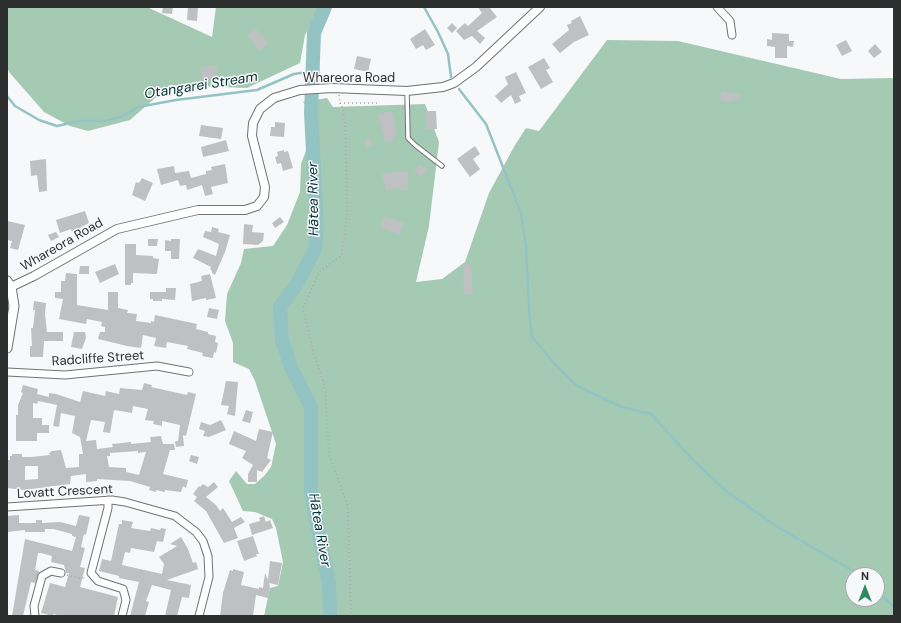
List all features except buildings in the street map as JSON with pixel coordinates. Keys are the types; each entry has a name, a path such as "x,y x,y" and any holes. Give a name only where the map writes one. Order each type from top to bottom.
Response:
{"main road":[{"path":"7,348 14,306 9,284"}],"street":[{"name":"Whareora Road","path":"9,284 34,276 116,228 198,210 245,210 256,206 264,197 265,187 252,136 254,118 260,109 270,101 285,94 300,90 332,88 407,91 443,87 464,76 540,7"},
{"path":"717,7 730,21 732,35"},
{"name":"Radcliffe Street","path":"7,372 65,375 157,366 189,372"},
{"path":"108,500 108,508 91,568 93,576 98,581 123,589 126,600 122,616"},
{"name":"Lovatt Crescent","path":"7,507 108,500 125,502 166,513 184,522 196,532 206,549 210,569 200,616"},
{"path":"35,616 34,606 42,576 51,571 61,573"}],"lane":[{"path":"407,91 408,138 414,145 442,166"}],"path":[{"path":"339,96 340,103 344,108 346,140 347,215 342,255 319,272 303,308 312,351 325,387 329,454 348,507 351,616"},
{"path":"340,103 379,103"},
{"path":"61,573 79,578 93,576"}],"green space":[{"path":"7,7 147,7 212,37 216,7 320,7 305,35 300,63 247,88 170,85 130,120 88,131 70,126 44,112 9,72 7,67"},
{"path":"607,40 678,41 841,79 894,78 894,616 264,616 270,588 278,586 283,562 276,528 272,519 255,512 243,511 229,481 236,471 247,484 255,484 271,467 276,444 255,381 249,369 233,362 233,343 225,321 227,294 241,263 244,249 273,246 287,225 300,192 301,164 307,148 306,107 303,102 327,98 333,107 425,104 439,142 429,226 416,282 442,279 465,262 489,193 526,128 539,131"}],"waterway":[{"name":"Hātea River","path":"325,7 314,33 311,113 317,226 315,250 296,285 280,307 282,340 291,367 311,407 311,493 329,584 330,616"},
{"path":"424,7 448,54 451,77"},
{"name":"Otangarei Stream","path":"7,96 15,106 39,120 57,126 79,121 104,121 121,117 138,107 176,100 257,90 294,74 313,71"},
{"path":"459,89 486,124 521,213 526,248 532,337 554,363 577,386 622,407 651,414 694,461 726,491 776,526 846,567"},
{"path":"885,599 894,607"}]}
